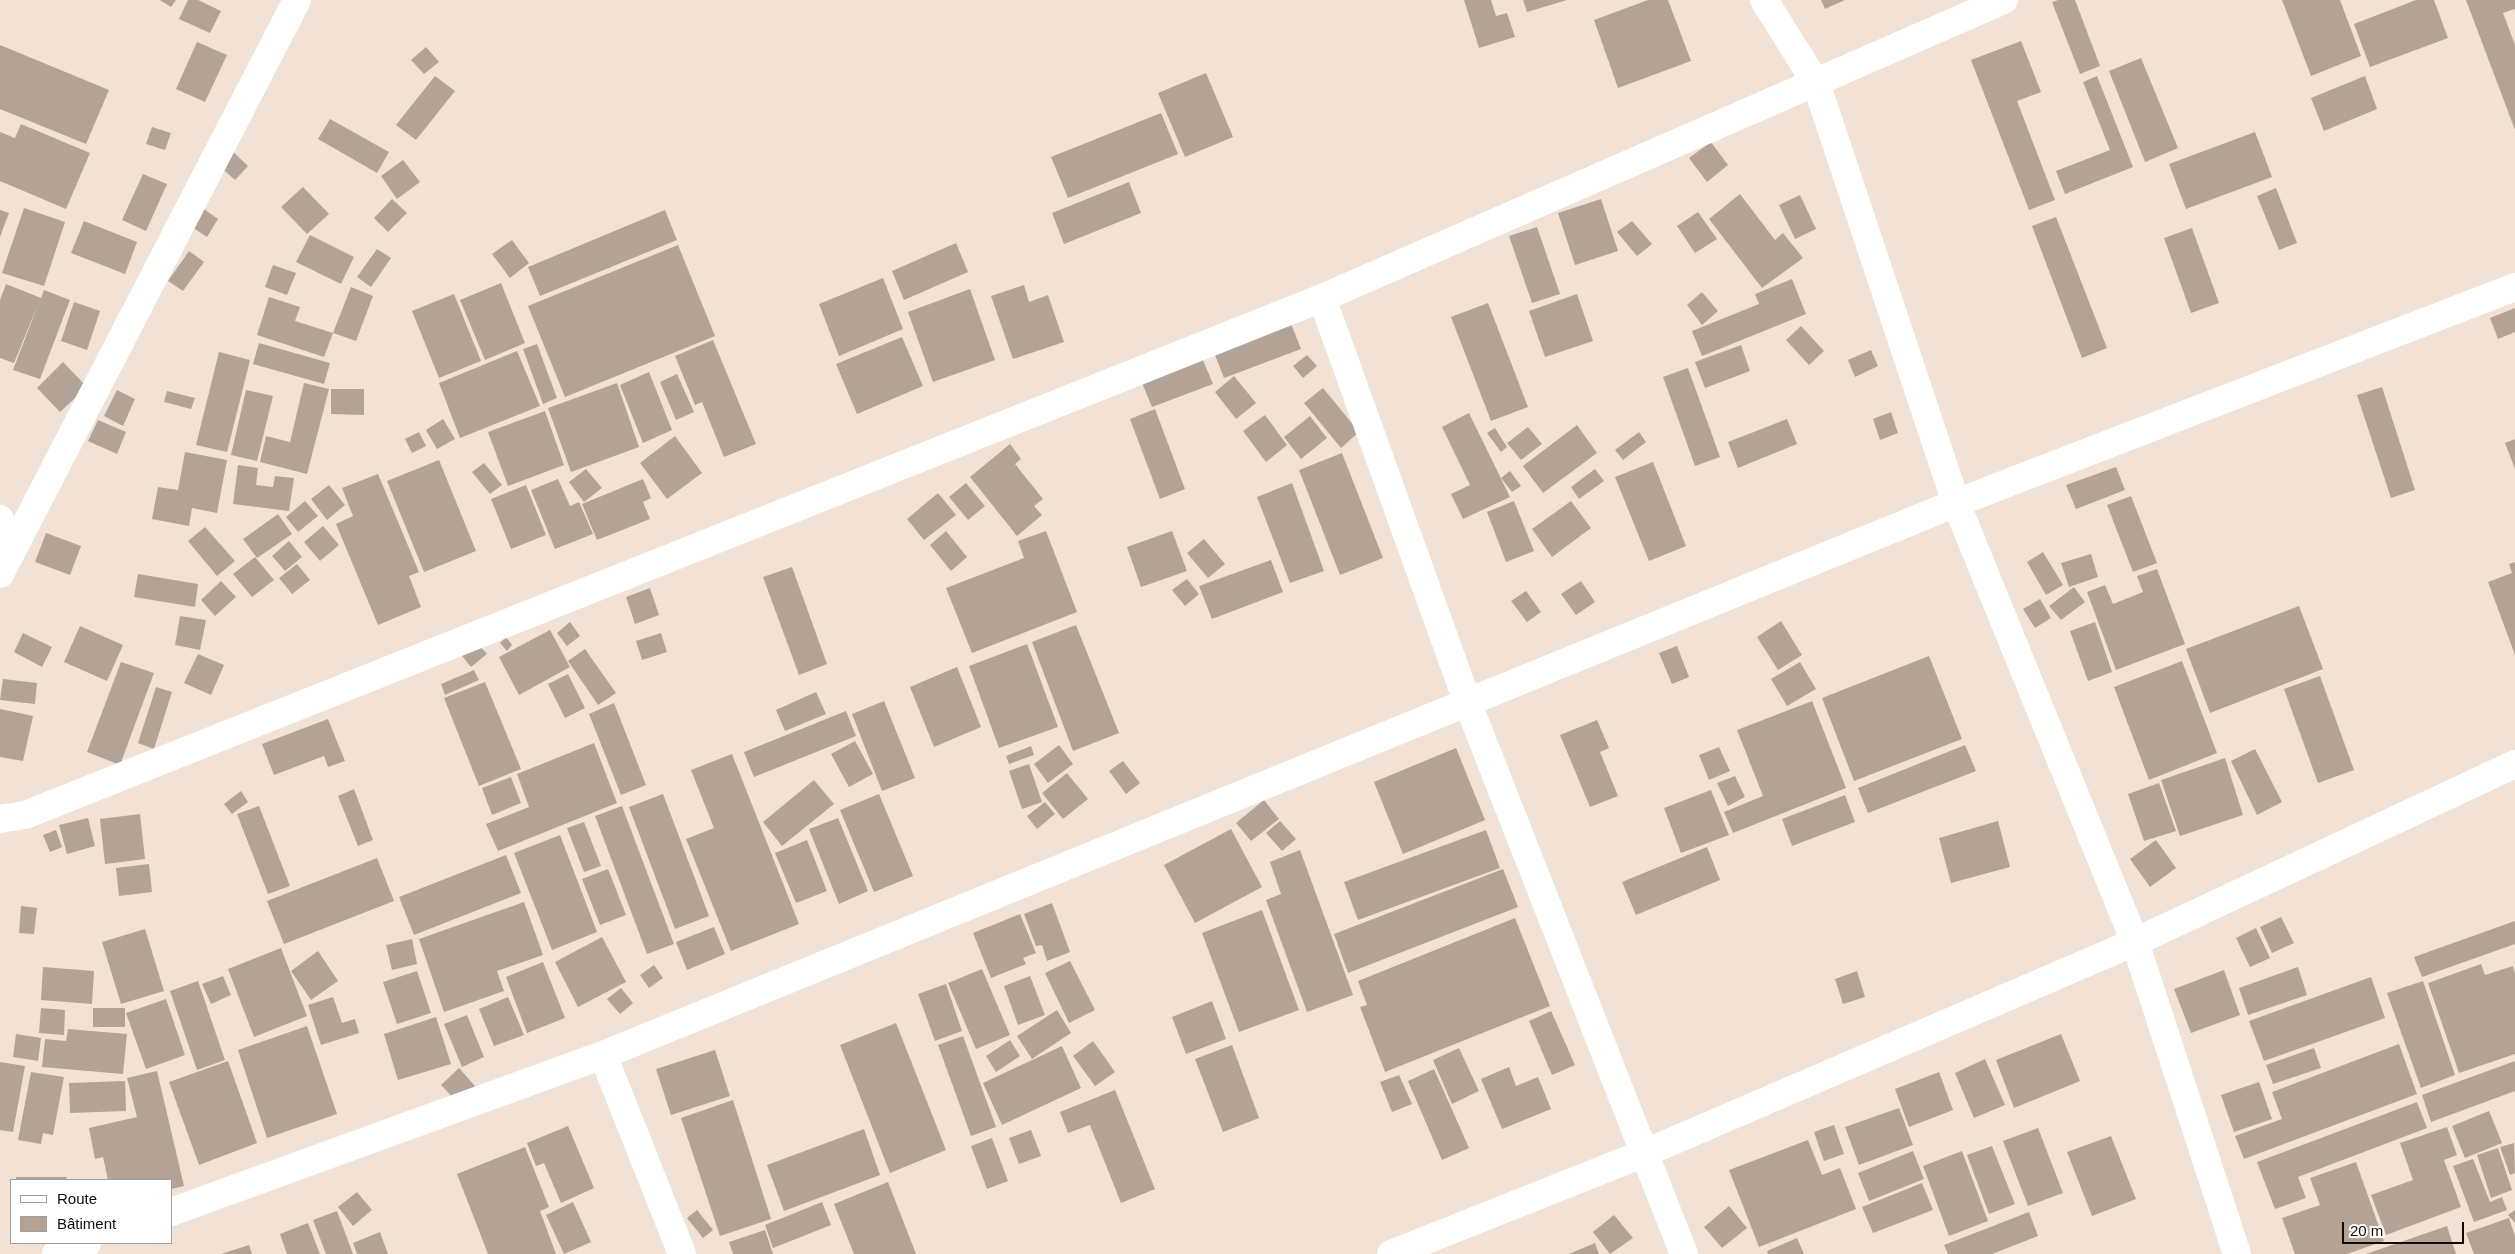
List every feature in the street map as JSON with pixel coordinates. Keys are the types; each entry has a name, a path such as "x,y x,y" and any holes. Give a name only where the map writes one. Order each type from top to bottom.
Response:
{"street":[{"path":"0,574 12,547 297,0"},
{"path":"1764,0 1816,83 1956,503 2135,942 2237,1254"},
{"path":"0,819 34,811 1322,298 2004,0"},
{"path":"172,1212 603,1055 1956,503 2515,287"},
{"path":"1322,298 1467,701 1684,1254"},
{"path":"0,519 12,547"},
{"path":"1391,1254 1645,1153 2135,942 2515,764"},
{"path":"603,1055 682,1254"},
{"path":"56,1254 83,1244"}],"building":[{"path":"160,0 176,0 171,7"},
{"path":"188,0 198,0 221,11 210,33 179,19"},
{"path":"1464,0 1491,0 1496,16 1507,13 1515,37 1479,48"},
{"path":"1523,0 1567,0 1527,12"},
{"path":"1648,0 1668,0 1691,61 1618,88 1594,20"},
{"path":"1821,0 1845,0 1825,9"},
{"path":"2075,0 2100,66 2080,74 2052,2"},
{"path":"2282,0 2340,0 2361,56 2311,76"},
{"path":"2416,0 2434,0 2448,38 2370,67 2354,24"},
{"path":"2466,0 2515,0 2515,9 2503,13 2515,45 2515,130"},
{"path":"2021,41 2041,92 2017,101 2055,200 2029,210 1971,60"},
{"path":"197,42 227,55 205,102 176,89"},
{"path":"0,45 109,90 86,144 0,109"},
{"path":"426,47 439,62 424,74 411,60"},
{"path":"2141,58 2178,148 2145,162 2109,71"},
{"path":"1206,73 1233,137 1185,157 1158,93"},
{"path":"435,76 455,91 416,140 396,125"},
{"path":"2097,76 2133,167 2065,194 2056,171 2110,150 2083,82"},
{"path":"2365,76 2377,109 2324,131 2311,98"},
{"path":"1161,113 1178,154 1068,198 1051,157"},
{"path":"330,119 389,152 377,173 318,139"},
{"path":"21,124 90,153 66,209 0,181 0,132 15,138"},
{"path":"152,127 171,133 165,150 146,144"},
{"path":"2255,132 2272,177 2186,209 2169,164"},
{"path":"1711,142 1728,165 1707,182 1689,158"},
{"path":"229,148 248,166 235,180 216,163"},
{"path":"403,160 420,182 397,199 381,176"},
{"path":"143,174 167,184 146,231 122,220"},
{"path":"1129,182 1141,213 1064,244 1052,213"},
{"path":"303,187 329,214 307,234 281,207"},
{"path":"2276,188 2297,243 2279,250 2257,196"},
{"path":"1740,194 1775,240 1783,233 1803,258 1762,288 1709,219"},
{"path":"1800,195 1816,229 1795,239 1779,205"},
{"path":"392,199 407,213 388,232 374,218"},
{"path":"1601,199 1618,251 1575,265 1558,213"},
{"path":"24,208 65,222 44,286 2,273"},
{"path":"204,209 218,219 207,237 192,227"},
{"path":"0,210 9,213 0,237"},
{"path":"665,210 677,240 540,296 528,267"},
{"path":"1698,212 1717,239 1695,253 1677,226"},
{"path":"2056,217 2107,348 2082,358 2032,226"},
{"path":"84,221 137,242 125,274 71,253"},
{"path":"1632,221 1652,244 1637,256 1617,232"},
{"path":"1537,227 1560,294 1532,303 1509,236"},
{"path":"2192,228 2219,303 2191,313 2164,238"},
{"path":"310,235 354,257 341,284 296,262"},
{"path":"512,240 529,263 510,278 492,254"},
{"path":"956,243 968,272 904,300 892,271"},
{"path":"678,245 715,336 565,397 528,306"},
{"path":"377,249 391,258 371,287 357,277"},
{"path":"189,251 204,262 183,291 168,281"},
{"path":"273,265 296,273 287,295 265,287"},
{"path":"883,278 903,329 839,356 819,304"},
{"path":"1792,279 1806,314 1702,356 1692,331 1759,304 1755,294"},
{"path":"501,283 525,343 485,360 460,300"},
{"path":"6,284 41,298 44,290 70,300 40,379 13,370 39,302 14,363 0,358 0,300"},
{"path":"1024,285 1029,302 1048,295 1064,342 1013,359 991,296"},
{"path":"351,287 373,296 356,341 333,333"},
{"path":"970,289 995,360 933,382 908,312"},
{"path":"1702,292 1718,311 1702,325 1687,305"},
{"path":"454,294 481,361 439,378 412,311"},
{"path":"1577,294 1593,341 1545,357 1529,311"},
{"path":"269,297 300,307 295,321 333,333 324,357 257,335"},
{"path":"74,302 100,311 87,350 61,341"},
{"path":"1488,303 1528,407 1491,421 1451,317"},
{"path":"2515,308 2515,332 2498,339 2490,318"},
{"path":"1290,321 1301,349 1224,378 1213,350"},
{"path":"1801,326 1824,351 1809,365 1786,340"},
{"path":"902,337 923,386 857,414 836,364"},
{"path":"713,340 756,444 724,457 702,402 695,405 675,356"},
{"path":"259,343 330,363 324,384 253,364"},
{"path":"537,344 557,398 543,404 523,349"},
{"path":"1741,345 1750,371 1705,388 1695,362"},
{"path":"1871,350 1878,366 1855,377 1848,360"},
{"path":"517,351 540,406 460,438 439,383"},
{"path":"219,352 250,360 227,452 196,445"},
{"path":"1307,355 1317,366 1303,378 1293,366"},
{"path":"1203,360 1213,384 1152,407 1142,383"},
{"path":"63,362 87,387 60,412 37,388"},
{"path":"1688,368 1720,457 1695,466 1663,377"},
{"path":"649,372 672,430 643,443 620,385"},
{"path":"677,374 694,412 676,420 660,382"},
{"path":"1234,376 1256,403 1236,419 1215,392"},
{"path":"304,383 329,389 307,474 260,462 266,436 290,442"},
{"path":"617,383 639,447 571,472 548,408"},
{"path":"2382,387 2415,490 2391,498 2357,395"},
{"path":"1323,388 1359,432 1341,448 1304,403"},
{"path":"331,389 364,389 364,415 331,414"},
{"path":"117,390 135,399 123,426 104,416"},
{"path":"246,390 273,396 257,461 231,455"},
{"path":"167,391 195,398 191,409 164,402"},
{"path":"1155,409 1185,489 1160,499 1130,419"},
{"path":"545,411 564,465 508,486 488,432"},
{"path":"1891,412 1898,433 1880,440 1873,419"},
{"path":"1469,413 1510,497 1463,519 1451,494 1470,485 1442,427"},
{"path":"1265,415 1287,445 1266,462 1243,431"},
{"path":"1310,416 1327,438 1301,459 1284,437"},
{"path":"443,419 455,439 437,449 426,430"},
{"path":"1787,419 1797,444 1738,468 1728,442"},
{"path":"98,420 126,432 117,454 88,441"},
{"path":"1577,425 1597,453 1543,493 1523,466"},
{"path":"1528,427 1542,444 1521,460 1507,443"},
{"path":"1495,428 1507,447 1501,452 1487,433"},
{"path":"419,432 426,446 412,453 405,439"},
{"path":"1639,432 1646,442 1623,460 1615,450"},
{"path":"675,436 702,473 667,499 640,463"},
{"path":"2515,439 2515,469 2505,443"},
{"path":"1010,444 1021,459 1015,464 1043,499 1034,506 1042,515 1017,536 970,477"},
{"path":"185,452 227,460 217,513 192,508 189,526 152,519 158,487 178,490"},
{"path":"1342,453 1383,558 1340,575 1299,470"},
{"path":"439,460 476,551 424,572 387,481"},
{"path":"1653,462 1686,546 1649,561 1615,477"},
{"path":"484,463 502,485 490,494 472,472"},
{"path":"238,465 258,468 256,485 273,487 275,476 294,478 289,511 233,504"},
{"path":"2116,467 2125,490 2076,509 2066,485"},
{"path":"586,469 602,488 584,502 569,482"},
{"path":"1595,469 1604,481 1579,499 1571,487"},
{"path":"1510,471 1521,486 1512,492 1501,478"},
{"path":"378,474 419,572 409,576 421,607 378,625 336,524 353,516 342,488"},
{"path":"558,479 570,506 579,502 593,534 555,549 531,490"},
{"path":"643,479 651,498 643,502 650,519 597,540 582,504"},
{"path":"966,483 985,506 968,520 949,497"},
{"path":"1292,483 1324,571 1290,583 1257,497"},
{"path":"329,485 345,505 327,520 311,499"},
{"path":"526,485 546,535 511,549 491,499"},
{"path":"938,493 956,515 924,540 907,519"},
{"path":"2131,496 2157,563 2133,572 2107,505"},
{"path":"305,501 318,516 298,532 286,517"},
{"path":"1514,501 1534,551 1506,562 1487,512"},
{"path":"1571,501 1591,528 1552,557 1532,529"},
{"path":"278,514 292,534 257,558 243,539"},
{"path":"323,526 339,545 320,561 304,542"},
{"path":"205,527 235,561 217,576 188,541"},
{"path":"946,531 967,557 951,571 930,545"},
{"path":"1046,531 1077,612 972,653 946,588 1024,558 1018,541"},
{"path":"1172,531 1187,571 1141,587 1127,547"},
{"path":"46,533 81,546 70,575 35,562"},
{"path":"1204,539 1225,564 1208,578 1187,553"},
{"path":"289,541 302,557 285,571 272,556"},
{"path":"2043,552 2063,585 2046,595 2027,562"},
{"path":"2091,554 2098,577 2069,587 2061,563"},
{"path":"255,557 274,580 252,597 233,574"},
{"path":"1271,560 1283,592 1212,619 1199,586"},
{"path":"2515,562 2515,655 2488,582 2512,573 2509,564"},
{"path":"297,564 310,580 292,594 279,578"},
{"path":"792,567 827,664 799,675 763,577"},
{"path":"2157,569 2185,644 2116,670 2087,592 2105,585 2113,604 2143,592 2137,576"},
{"path":"138,574 198,584 195,607 134,597"},
{"path":"1187,579 1199,594 1185,606 1172,590"},
{"path":"221,581 236,597 215,616 201,600"},
{"path":"1581,581 1595,602 1576,615 1561,594"},
{"path":"2074,587 2085,602 2061,620 2049,606"},
{"path":"650,588 659,615 635,624 626,597"},
{"path":"1526,591 1541,612 1527,622 1511,601"},
{"path":"2040,599 2051,618 2035,628 2023,609"},
{"path":"2299,606 2323,669 2210,713 2186,649"},
{"path":"180,616 206,620 200,650 175,645"},
{"path":"1781,621 1802,655 1778,670 1757,637"},
{"path":"570,622 580,636 567,646 557,633"},
{"path":"2095,622 2112,672 2088,681 2070,631"},
{"path":"1076,625 1119,733 1073,751 1032,642"},
{"path":"80,626 123,645 107,681 64,662"},
{"path":"550,630 570,667 519,695 499,657"},
{"path":"23,633 52,647 42,667 14,652"},
{"path":"661,633 667,652 642,660 636,641"},
{"path":"506,637 512,645 507,651 500,643"},
{"path":"478,644 487,654 471,667 462,656"},
{"path":"1027,644 1058,727 999,748 969,666"},
{"path":"1677,646 1689,677 1672,684 1659,653"},
{"path":"585,649 616,693 598,705 568,661"},
{"path":"198,654 224,665 211,695 184,683"},
{"path":"1929,656 1962,739 1854,781 1822,698"},
{"path":"2182,661 2217,753 2149,780 2114,687"},
{"path":"121,662 154,673 120,765 87,752"},
{"path":"1800,662 1816,689 1787,706 1771,679"},
{"path":"957,667 981,727 934,747 910,687"},
{"path":"474,670 479,680 445,695 441,684"},
{"path":"568,674 585,708 565,718 548,684"},
{"path":"2320,676 2354,770 2318,783 2284,689"},
{"path":"3,679 37,683 35,704 0,700"},
{"path":"485,682 521,769 479,786 444,698"},
{"path":"156,687 172,692 154,749 138,743"},
{"path":"816,692 826,714 785,731 776,710"},
{"path":"884,701 915,778 882,791 852,714"},
{"path":"1812,701 1846,788 1733,833 1724,812 1763,796 1737,730"},
{"path":"614,703 646,785 621,795 589,714"},
{"path":"0,709 33,716 23,761 0,757"},
{"path":"846,711 856,736 754,777 744,752"},
{"path":"328,719 345,761 328,767 324,756 274,775 262,744"},
{"path":"1597,720 1609,748 1600,752 1618,796 1590,807 1560,735"},
{"path":"855,741 873,774 849,787 831,754"},
{"path":"594,743 617,803 498,851 486,824 529,807 517,774"},
{"path":"1059,745 1073,764 1048,783 1034,764"},
{"path":"1965,745 1976,771 1868,813 1858,788"},
{"path":"1031,746 1034,755 1009,764 1006,756"},
{"path":"1719,747 1730,771 1709,780 1699,755"},
{"path":"1456,748 1485,820 1403,854 1374,782"},
{"path":"2255,749 2282,802 2257,815 2231,761"},
{"path":"732,754 799,924 731,951 686,839 714,828 691,770"},
{"path":"2225,758 2243,815 2180,836 2161,780"},
{"path":"1123,761 1140,783 1126,794 1109,771"},
{"path":"1029,764 1042,802 1022,809 1009,771"},
{"path":"1067,773 1088,799 1063,819 1042,793"},
{"path":"1735,776 1745,797 1728,806 1717,783"},
{"path":"511,777 521,803 492,815 482,788"},
{"path":"814,780 834,804 782,846 763,822"},
{"path":"2159,783 2176,831 2144,841 2128,794"},
{"path":"354,789 373,840 358,846 338,796"},
{"path":"1711,790 1729,835 1681,853 1664,808"},
{"path":"241,791 248,802 232,814 224,804"},
{"path":"663,794 709,916 675,929 629,807"},
{"path":"879,794 913,876 874,892 840,810"},
{"path":"1845,795 1855,822 1792,846 1782,819"},
{"path":"1264,800 1279,819 1251,841 1236,823"},
{"path":"1045,802 1055,814 1037,829 1027,816"},
{"path":"259,806 290,886 268,894 237,814"},
{"path":"622,806 674,944 647,954 595,816"},
{"path":"140,814 145,859 105,864 100,819"},
{"path":"88,818 95,846 67,854 59,825"},
{"path":"838,818 868,891 839,904 809,829"},
{"path":"1280,821 1296,839 1282,851 1266,833"},
{"path":"1998,821 2010,867 1951,883 1939,838"},
{"path":"584,822 601,866 584,872 567,828"},
{"path":"1231,829 1262,887 1195,923 1164,865"},
{"path":"56,830 62,847 50,852 43,835"},
{"path":"1486,830 1500,868 1358,920 1344,882"},
{"path":"560,835 597,932 552,950 514,853"},
{"path":"807,840 827,891 796,903 775,853"},
{"path":"2156,840 2176,868 2150,887 2130,859"},
{"path":"1707,847 1720,880 1636,915 1622,882"},
{"path":"1300,850 1353,995 1307,1012 1266,900 1281,894 1270,862"},
{"path":"506,855 521,893 414,935 399,897"},
{"path":"377,858 394,901 284,944 267,901"},
{"path":"149,864 152,892 119,896 116,868"},
{"path":"608,869 626,915 600,925 582,879"},
{"path":"1503,869 1518,907 1348,973 1334,934"},
{"path":"524,902 543,955 497,971 504,991 444,1012 419,939"},
{"path":"1052,903 1070,952 1047,961 1042,945 1036,946 1024,914"},
{"path":"21,906 37,908 34,934 19,933"},
{"path":"1262,910 1299,1010 1239,1032 1202,933"},
{"path":"1020,914 1036,953 1023,958 1026,964 991,978 973,933"},
{"path":"2281,917 2294,943 2272,953 2260,927"},
{"path":"1515,918 1550,1006 1385,1072 1360,1007 1367,1005 1358,981"},
{"path":"2515,921 2515,944 2422,977 2414,957"},
{"path":"714,927 725,954 687,970 676,942"},
{"path":"2256,928 2270,958 2250,967 2236,938"},
{"path":"145,929 164,991 121,1004 102,942"},
{"path":"602,937 626,982 578,1007 555,962"},
{"path":"412,939 417,964 392,970 386,945"},
{"path":"281,948 307,1016 254,1037 228,969"},
{"path":"318,951 338,981 311,1000 291,971"},
{"path":"1070,961 1095,1010 1069,1023 1045,973"},
{"path":"543,962 565,1018 527,1033 506,977"},
{"path":"2481,964 2485,975 2513,966 2515,973 2515,1054 2459,1073 2428,983"},
{"path":"654,965 663,978 649,988 640,975"},
{"path":"43,967 94,971 92,1004 41,1000"},
{"path":"2298,967 2307,995 2248,1015 2239,988"},
{"path":"982,969 1010,1035 976,1049 948,983"},
{"path":"2224,970 2240,1015 2191,1033 2174,989"},
{"path":"417,971 431,1013 397,1024 383,982"},
{"path":"1857,971 1865,997 1843,1004 1835,979"},
{"path":"223,976 231,995 211,1004 202,984"},
{"path":"1030,976 1045,1015 1018,1025 1004,986"},
{"path":"2371,977 2385,1018 2264,1061 2249,1021"},
{"path":"198,981 225,1060 197,1070 170,991"},
{"path":"2423,981 2455,1075 2421,1088 2387,993"},
{"path":"946,984 962,1031 935,1041 918,994"},
{"path":"621,988 633,1003 620,1014 607,999"},
{"path":"333,997 342,1023 355,1019 359,1033 321,1045 308,1005"},
{"path":"508,997 524,1035 494,1046 479,1009"},
{"path":"166,999 185,1055 146,1069 126,1013"},
{"path":"1212,1001 1226,1039 1186,1054 1172,1017"},
{"path":"41,1008 65,1010 64,1035 39,1033"},
{"path":"93,1008 125,1008 125,1027 93,1027"},
{"path":"1057,1010 1071,1033 1032,1059 1017,1036"},
{"path":"1551,1011 1575,1065 1552,1075 1529,1021"},
{"path":"467,1015 484,1057 462,1067 444,1024"},
{"path":"436,1017 451,1064 398,1080 384,1034"},
{"path":"896,1023 946,1150 890,1173 840,1045"},
{"path":"307,1026 337,1114 267,1138 238,1050"},
{"path":"68,1029 127,1034 123,1074 42,1067 45,1039 66,1041"},
{"path":"16,1034 41,1038 38,1061 13,1057"},
{"path":"2061,1034 2080,1081 2014,1108 1996,1060"},
{"path":"963,1036 996,1127 971,1136 938,1045"},
{"path":"1010,1040 1020,1056 996,1072 986,1056"},
{"path":"1093,1041 1115,1072 1095,1086 1073,1056"},
{"path":"2399,1044 2417,1094 2244,1159 2235,1136 2282,1119 2272,1092"},
{"path":"1232,1045 1259,1118 1223,1132 1195,1059"},
{"path":"1062,1046 1081,1088 1002,1125 983,1083"},
{"path":"1459,1048 1479,1091 1452,1104 1433,1060"},
{"path":"2314,1048 2321,1068 2273,1084 2266,1065"},
{"path":"715,1050 730,1096 671,1115 656,1069"},
{"path":"1985,1059 2005,1105 1974,1118 1955,1073"},
{"path":"228,1061 257,1143 199,1165 169,1082"},
{"path":"2515,1061 2515,1091 2431,1122 2422,1095"},
{"path":"0,1062 25,1066 13,1132 0,1130"},
{"path":"1509,1067 1516,1086 1538,1077 1551,1109 1502,1129 1481,1079"},
{"path":"459,1068 475,1086 457,1102 441,1085"},
{"path":"1434,1069 1469,1148 1442,1160 1408,1081"},
{"path":"157,1071 184,1186 172,1189 172,1179 108,1179 103,1157 95,1159 89,1128 137,1117 127,1078"},
{"path":"31,1072 64,1077 53,1135 43,1133 41,1144 18,1140"},
{"path":"1939,1072 1953,1110 1909,1127 1895,1089"},
{"path":"1399,1075 1412,1104 1392,1112 1380,1082"},
{"path":"125,1081 126,1111 70,1113 69,1083"},
{"path":"2259,1082 2272,1119 2234,1132 2221,1095"},
{"path":"1115,1090 1155,1189 1121,1203 1090,1125 1068,1133 1060,1112"},
{"path":"733,1100 771,1219 720,1236 681,1118"},
{"path":"2417,1102 2427,1128 2298,1177 2306,1198 2275,1209 2257,1162"},
{"path":"1899,1108 1913,1145 1859,1165 1845,1127"},
{"path":"2489,1111 2502,1143 2465,1158 2452,1126"},
{"path":"1834,1125 1844,1154 1824,1161 1814,1132"},
{"path":"568,1126 594,1188 561,1203 544,1163 536,1166 527,1143"},
{"path":"2447,1127 2457,1155 2444,1160 2461,1207 2386,1235 2371,1195 2413,1180 2400,1143"},
{"path":"2038,1128 2063,1193 2028,1206 2003,1141"},
{"path":"864,1129 880,1175 784,1211 767,1165"},
{"path":"1031,1130 1041,1156 1019,1164 1009,1138"},
{"path":"2111,1136 2136,1199 2092,1216 2067,1152"},
{"path":"992,1138 1008,1181 987,1189 971,1146"},
{"path":"1808,1140 1822,1175 1840,1168 1856,1209 1759,1247 1729,1170"},
{"path":"2514,1143 2515,1173 2510,1175 2500,1147"},
{"path":"1992,1146 2015,1204 1989,1214 1967,1155"},
{"path":"525,1147 549,1207 540,1211 556,1254 488,1254 457,1174"},
{"path":"2498,1148 2512,1190 2491,1198 2477,1155"},
{"path":"1913,1151 1924,1179 1869,1201 1858,1173"},
{"path":"1962,1151 1988,1221 1949,1236 1923,1166"},
{"path":"2473,1159 2490,1202 2502,1197 2507,1210 2474,1222 2453,1166"},
{"path":"2356,1162 2384,1241 2347,1254 2295,1254 2282,1218 2320,1205 2310,1178"},
{"path":"16,1177 67,1177 66,1179 16,1179"},
{"path":"888,1182 916,1254 854,1254 834,1204"},
{"path":"1922,1183 1933,1210 1873,1233 1862,1207"},
{"path":"357,1192 372,1210 353,1226 338,1207"},
{"path":"573,1202 591,1242 564,1254 546,1215"},
{"path":"822,1202 831,1225 773,1248 765,1225"},
{"path":"1729,1206 1747,1228 1722,1248 1704,1227"},
{"path":"697,1210 713,1230 703,1238 687,1218"},
{"path":"2515,1210 2515,1223 2508,1215"},
{"path":"337,1211 353,1254 326,1254 313,1220"},
{"path":"2029,1212 2038,1236 1992,1254 1948,1254 1944,1245"},
{"path":"1614,1215 1633,1238 1610,1254 1593,1232"},
{"path":"2509,1218 2515,1236 2515,1254 2474,1254 2466,1233"},
{"path":"308,1223 320,1254 287,1254 280,1234"},
{"path":"2447,1226 2456,1254 2366,1254"},
{"path":"765,1230 773,1254 733,1254 729,1242"},
{"path":"380,1232 388,1254 357,1254 353,1243"},
{"path":"1797,1238 1804,1254 1768,1254 1767,1251"},
{"path":"1595,1243 1599,1254 1569,1254"},
{"path":"249,1245 252,1254 221,1254"}]}
